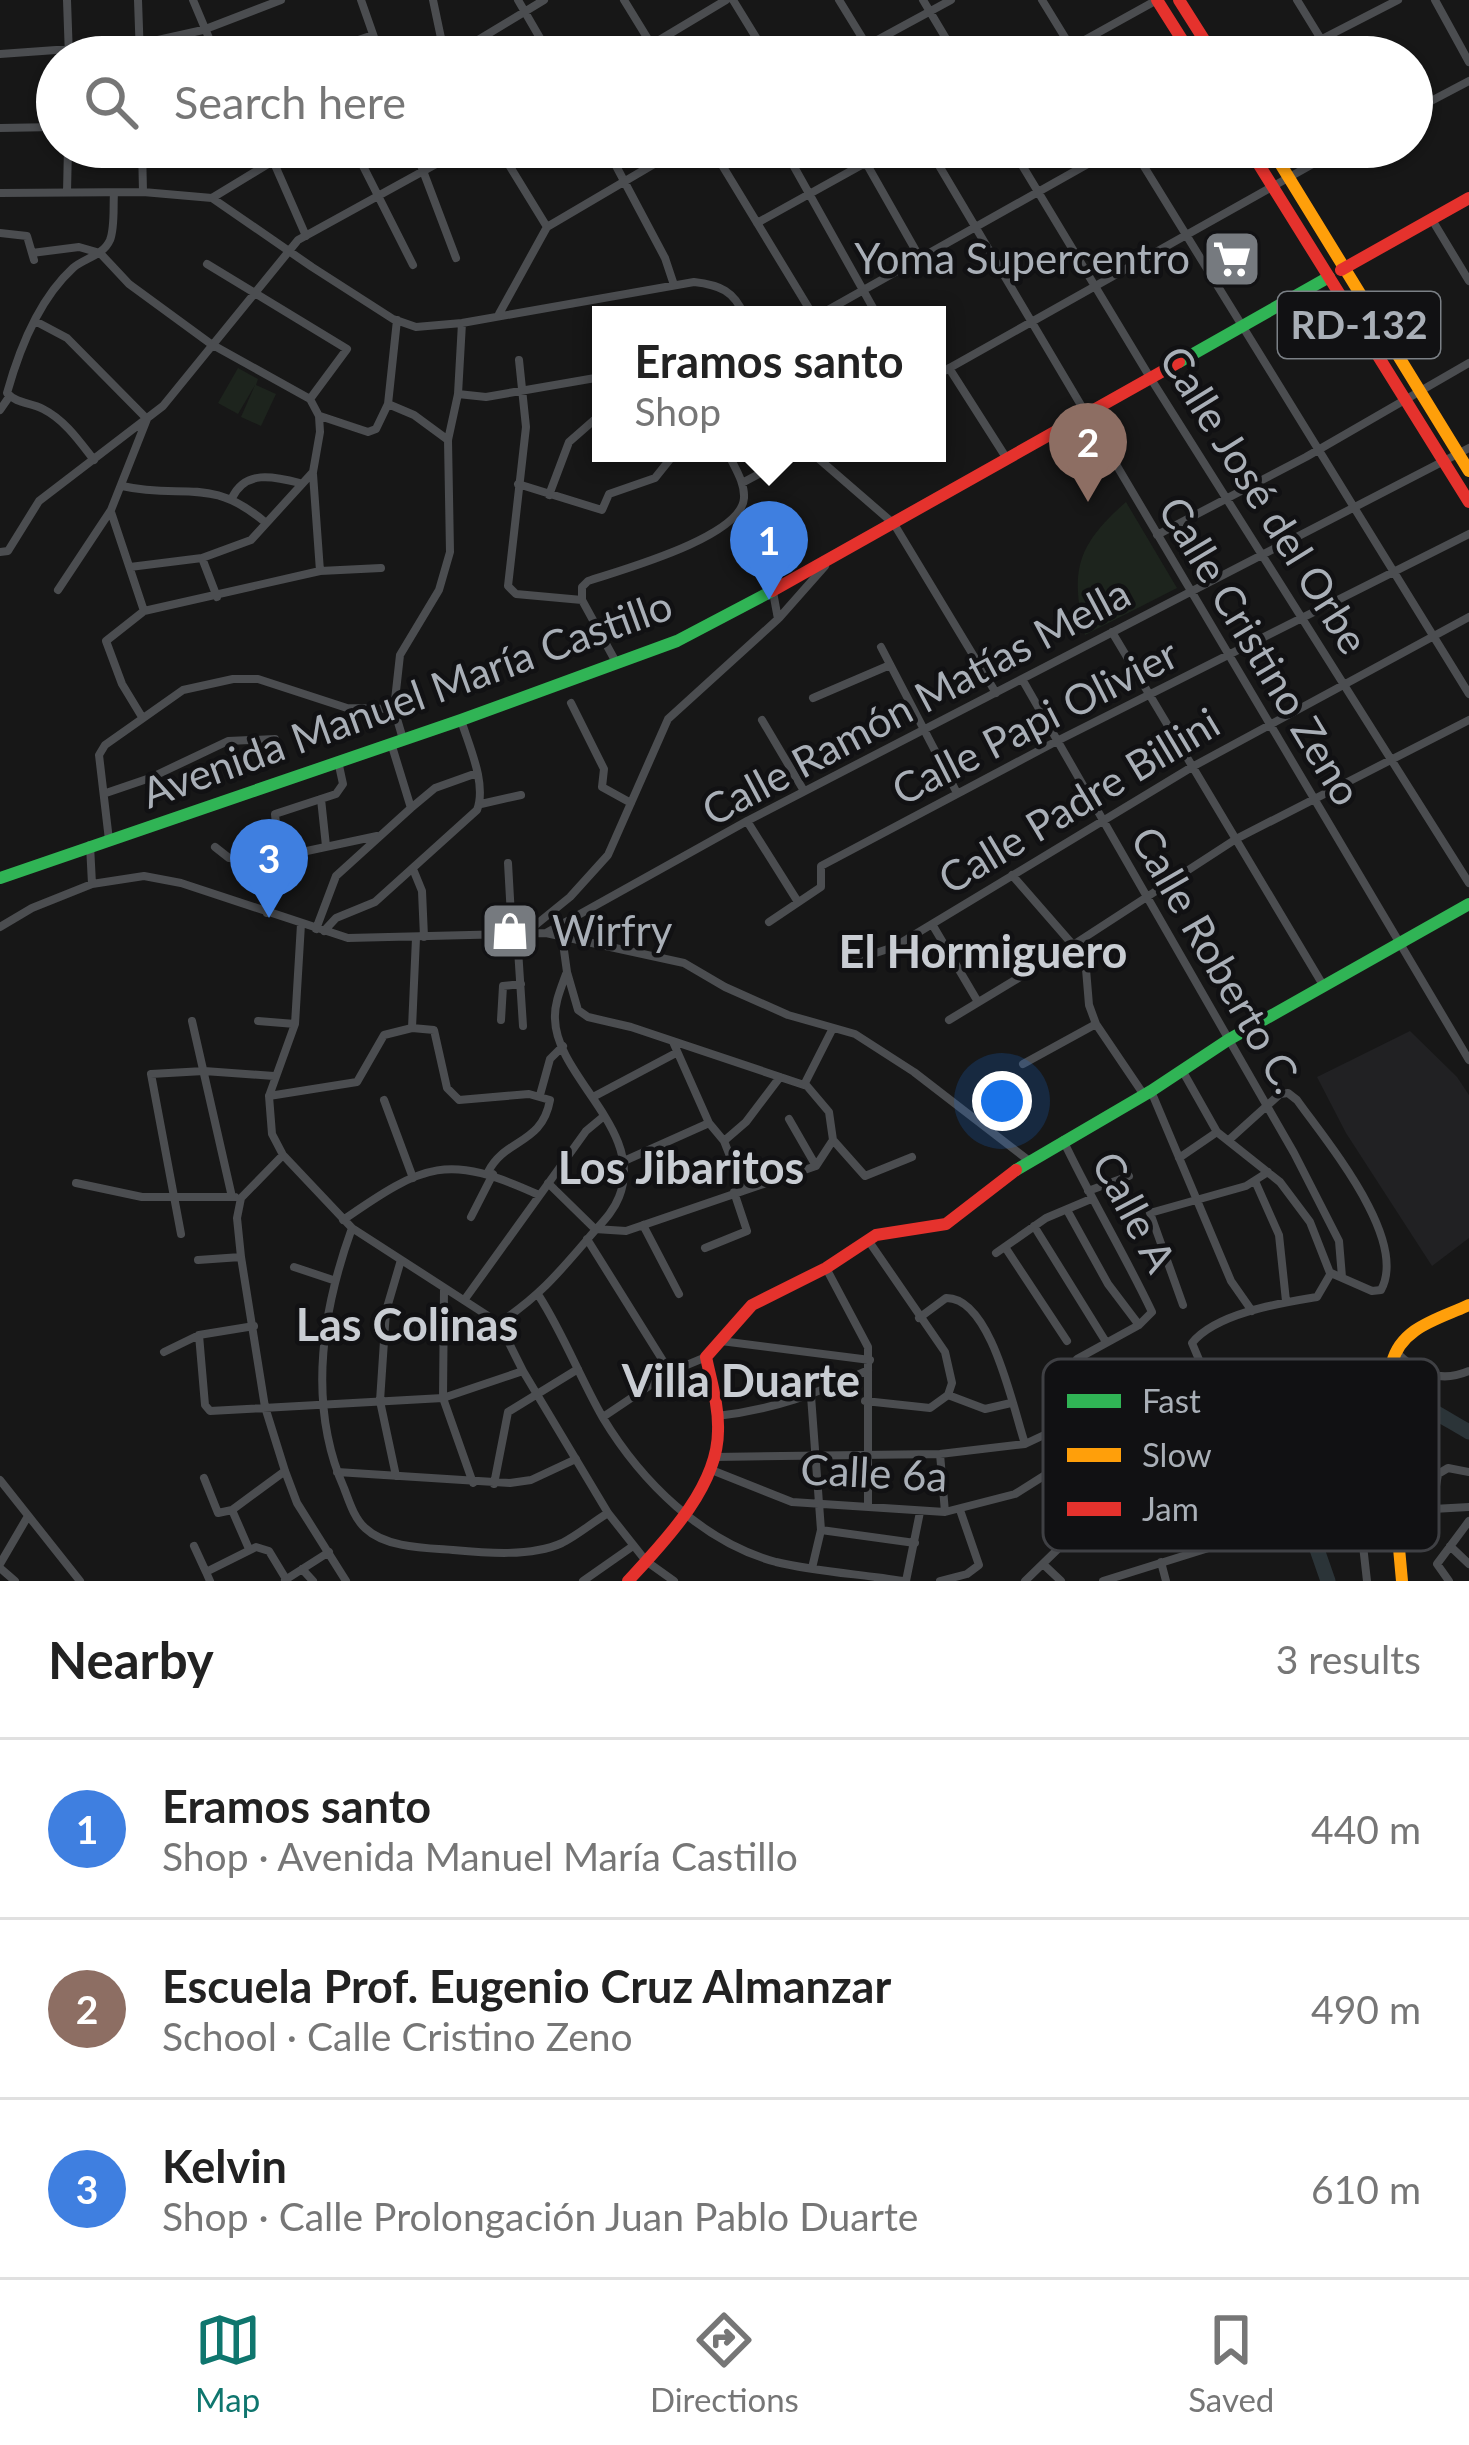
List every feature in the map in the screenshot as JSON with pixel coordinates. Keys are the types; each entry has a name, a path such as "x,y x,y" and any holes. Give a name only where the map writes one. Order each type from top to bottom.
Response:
{"street":[{"path":"67,0 68,36"},
{"path":"138,0 140,36"},
{"path":"193,0 206,36"},
{"path":"174,36 281,0"},
{"path":"361,0 373,34 367,36"},
{"path":"433,0 442,36"},
{"path":"518,0 538,36"},
{"path":"483,36 544,0"},
{"path":"624,0 646,36"},
{"path":"665,36 730,0 754,36"},
{"path":"839,0 861,36"},
{"path":"923,0 944,36"},
{"path":"883,36 952,0"},
{"path":"1042,0 1064,36"},
{"path":"1100,36 1157,0 1179,36"},
{"path":"1179,0 1202,36"},
{"path":"1297,0 1320,36"},
{"path":"1330,36 1398,0"},
{"path":"1435,0 1469,62"},
{"path":"0,53 36,52"},
{"path":"1433,100 1469,81"},
{"path":"0,128 36,128"},
{"path":"68,168 68,192"},
{"path":"142,168 143,192"},
{"path":"212,198 261,168"},
{"path":"277,168 306,236"},
{"path":"365,168 413,265"},
{"path":"422,168 456,258"},
{"path":"0,552 8,551 39,501 163,406 287,250 430,168"},
{"path":"511,168 547,227"},
{"path":"618,168 674,286"},
{"path":"498,316 547,227 645,168"},
{"path":"724,168 810,306"},
{"path":"794,168 872,306"},
{"path":"757,223 857,168"},
{"path":"869,168 920,258"},
{"name":"Calle Cristino Zeno","path":"940,168 1469,1060"},
{"name":"Calle José del Orbe","path":"1023,168 1469,883"},
{"path":"833,306 1081,168"},
{"path":"1145,168 1469,694"},
{"name":"RD-132","path":"1261,168 1469,502"},
{"name":"RD-132","path":"1282,168 1418,391 1464,451 1469,471"},
{"path":"946,370 1302,168"},
{"path":"0,410 9,397 7,389 35,321 54,289 77,264 100,253 110,240 114,192"},
{"path":"0,193 143,192 212,198 397,320 416,327 613,299 694,282 724,289 740,306"},
{"name":"Avenida Manuel María Castillo","path":"0,878 677,641 829,561 1469,198"},
{"path":"1431,218 1469,281"},
{"path":"0,233 25,234 33,256 79,247 100,253 139,292 211,344 310,399 319,416 320,432 313,472 320,571"},
{"path":"207,264 347,349 310,399"},
{"path":"613,299 614,306"},
{"path":"319,416 372,432 388,404 397,320"},
{"path":"35,321 67,338 147,419"},
{"path":"411,808 394,709 400,655 439,590 448,562 448,440 458,394 462,323"},
{"path":"519,360 526,427 509,592 582,600"},
{"path":"1156,535 1319,450 1469,363"},
{"path":"949,368 1007,459"},
{"path":"458,394 486,397 592,377"},
{"path":"9,397 53,415 94,460"},
{"path":"388,404 448,440"},
{"path":"58,590 111,510 147,419"},
{"path":"549,495 569,442 592,422"},
{"name":"Calle Ramón Matías Mella","path":"546,933 804,791 1464,451"},
{"path":"518,484 602,509 609,494 655,478 668,462"},
{"path":"617,665 582,600 582,587 721,530 742,507 742,483 732,462"},
{"path":"742,483 781,462"},
{"path":"822,462 894,524 996,693"},
{"path":"130,567 202,558 250,540 313,472"},
{"path":"232,498 240,484 251,478 300,483"},
{"path":"122,486 146,491 215,491 266,523"},
{"path":"111,510 144,611"},
{"name":"Calle Papi Olivier","path":"798,902 821,887 821,866 1055,742 1469,534"},
{"path":"202,558 217,597"},
{"path":"518,934 570,897 608,854 668,719 778,619 829,561"},
{"path":"142,717 122,684 106,641 144,611 320,571 380,568"},
{"path":"773,592 778,619"},
{"name":"Calle Padre Billini","path":"845,963 894,947 1192,766 1469,617"},
{"path":"1112,632 1323,985"},
{"path":"881,647 957,793"},
{"path":"813,698 890,664"},
{"path":"109,840 99,755 105,745 183,690 233,679 258,679 347,708 394,709"},
{"name":"Calle Roberto C.","path":"1022,680 1340,1241 1342,1277"},
{"path":"571,703 604,769 602,787 631,803"},
{"path":"461,720 481,804"},
{"path":"762,720 804,791"},
{"path":"949,1020 1236,839 1469,720"},
{"path":"106,793 151,778 228,741 275,739"},
{"path":"267,914 279,855 275,814 341,789 338,761"},
{"path":"320,930 336,876 435,788 476,773"},
{"path":"320,930 375,902 481,804 521,795"},
{"path":"321,799 326,846"},
{"path":"747,821 798,902 769,922"},
{"path":"214,847 229,858 248,861 378,836"},
{"path":"90,845 92,884"},
{"path":"508,863 523,1026"},
{"path":"412,1028 422,891 413,868"},
{"path":"1012,875 1073,945 1086,969 1096,1024 1148,1093 1231,1281 1252,1311"},
{"path":"0,927 32,908 92,884 144,876 181,883 349,938 546,933 684,962 788,1015 855,1034 914,1072 1028,1160"},
{"path":"603,1417 670,1372 706,1357 752,1305 826,1268 876,1235 946,1224 1028,1160 1469,904"},
{"path":"301,924 295,1024 268,1096 272,1134 283,1155 352,1228 499,1323 608,1513 646,1561 674,1581"},
{"path":"932,924 978,1002"},
{"path":"562,936 578,1010 588,1017 673,1040 803,1085 829,1112 833,1140 865,1176 912,1157"},
{"path":"499,1323 539,1296 605,1221 620,1196 624,1161 563,1046 555,1018 567,972"},
{"path":"501,1020 502,986 521,984"},
{"path":"192,1021 236,1197 265,1407 297,1503 346,1581"},
{"path":"258,1021 295,1024"},
{"path":"1023,1064 1096,1024"},
{"path":"268,1096 357,1082 384,1035 412,1028 434,1030 447,1088 459,1100 540,1095 551,1103 540,1126 522,1143 500,1153 471,1216"},
{"path":"803,1085 833,1028"},
{"path":"673,1040 710,1123 724,1141 747,1231 705,1249"},
{"path":"540,1095 550,1059 563,1046"},
{"path":"593,1097 676,1053"},
{"path":"1182,1070 1217,1132 1268,1172 1310,1222 1330,1273 1317,1298 1286,1301 1207,1329 1192,1343 1199,1359"},
{"path":"181,1234 149,1078 160,1072 275,1076"},
{"path":"724,1141 746,1122 780,1077"},
{"path":"1230,1139 1265,1104 1288,1093 1297,1100 1364,1196 1382,1238 1386,1281 1381,1290 1372,1291 1330,1273"},
{"path":"384,1100 413,1178"},
{"path":"465,1300 586,1131 604,1116"},
{"path":"789,1120 816,1166"},
{"path":"624,1161 710,1123"},
{"path":"1179,1158 1217,1132"},
{"path":"548,1183 595,1229 609,1232 643,1225 816,1166 833,1140"},
{"name":"Calle A","path":"1063,1140 1152,1312 1139,1324"},
{"path":"76,1183 142,1197 236,1197 283,1155"},
{"path":"343,1220 413,1178 443,1168 490,1173 539,1195"},
{"path":"1183,1305 1150,1211 1255,1181 1268,1172"},
{"path":"996,1253 1034,1226 1129,1176"},
{"path":"1255,1181 1279,1235 1286,1301"},
{"path":"1067,1210 1108,1284 1139,1324 1077,1359"},
{"path":"643,1225 679,1294"},
{"path":"1034,1226 1106,1342"},
{"path":"352,1228 325,1320 323,1404 337,1472 362,1526 389,1541 482,1552 560,1544 608,1513"},
{"path":"587,1239 670,1372"},
{"path":"865,1401 931,1408 948,1396 952,1383 945,1352 868,1240"},
{"path":"1005,1247 1067,1342"},
{"path":"198,1260 241,1257"},
{"path":"396,1476 380,1401 386,1311 401,1260"},
{"path":"294,1267 333,1280"},
{"path":"826,1268 868,1347 868,1506"},
{"path":"444,1287 443,1398 473,1483"},
{"path":"539,1296 603,1417 635,1466 684,1511 748,1552 812,1568 904,1581 920,1512"},
{"path":"919,1318 946,1298 966,1303 990,1334 1025,1444"},
{"path":"1392,1359 1404,1338 1469,1305"},
{"path":"164,1352 200,1335 254,1326"},
{"path":"200,1335 210,1411 443,1398 523,1371"},
{"path":"720,1341 869,1365"},
{"path":"1394,1350 1403,1359"},
{"path":"628,1581 684,1511 711,1463 717,1416 706,1357"},
{"path":"717,1416 811,1396 869,1365"},
{"path":"494,1484 508,1412 578,1370"},
{"path":"1439,1376 1469,1372"},
{"path":"811,1396 821,1506 812,1568"},
{"path":"948,1396 985,1408 1011,1403"},
{"path":"711,1463 940,1454 1025,1444 1043,1436"},
{"path":"940,1454 945,1512"},
{"path":"337,1472 494,1484 530,1480 576,1459"},
{"name":"Calle 6a","path":"711,1463 765,1495 821,1506 920,1512 960,1510 1015,1494 1043,1476"},
{"path":"1439,1473 1448,1468 1469,1472"},
{"path":"204,1478 215,1510 222,1514 285,1471"},
{"path":"0,1480 80,1581"},
{"path":"1439,1509 1469,1507"},
{"path":"232,1510 249,1549"},
{"path":"940,1581 975,1569 980,1558 960,1510"},
{"path":"15,1581 0,1566 28,1516"},
{"path":"1449,1581 1437,1564 1469,1521"},
{"path":"821,1530 915,1543"},
{"path":"194,1546 208,1577 249,1549 269,1551 284,1580 329,1552"},
{"path":"583,1581 633,1546"},
{"path":"1450,1546 1469,1564"},
{"path":"1025,1581 1056,1551"},
{"path":"1104,1581 1199,1551"},
{"path":"1364,1551 1367,1581"},
{"path":"1399,1551 1402,1581"},
{"path":"1161,1562 1166,1581"},
{"path":"1043,1564 1061,1581"},
{"path":"302,1569 313,1581"}],"shaded area":[{"path":"238,368 258,379 256,385 276,394 261,426 241,417 255,385 238,414 218,403"},
{"path":"1126,502 1177,588 1085,635 1078,593 1081,561 1096,532"},
{"path":"1410,1031 1469,1095 1469,1238 1432,1266 1346,1133 1317,1077"}],"waterway":[{"path":"1439,1415 1469,1432"},
{"path":"1318,1551 1328,1581"}],"traffic: fast":[{"path":"1179,362 1329,277"},
{"path":"0,878 677,641 772,591"},
{"path":"1016,1170 1228,1040 1469,904"}],"traffic: slow":[{"path":"1283,168 1469,471"},
{"path":"1394,1359 1412,1333 1469,1305"},
{"path":"1399,1551 1402,1581"}],"traffic: jam":[{"path":"1157,0 1180,36"},
{"path":"1179,0 1202,36"},
{"path":"1261,168 1469,502"},
{"path":"1341,270 1469,198"},
{"path":"772,591 1179,362"},
{"path":"628,1581 686,1512 709,1473 718,1422 706,1357 752,1305 826,1268 876,1235 946,1224 1016,1170"}],"place":[{"name":"Yoma Supercentro","path":"1232,259"},
{"name":"Escuela Prof. Eugenio Cruz Almanzar","path":"1088,502"},
{"name":"Eramos santo","path":"769,600"},
{"name":"Kelvin","path":"269,918"},
{"name":"Wirfry","path":"510,931"}],"district":[{"name":"El Hormiguero","path":"983,952"},
{"name":"Los Jibaritos","path":"681,1168"},
{"name":"Las Colinas","path":"407,1325"},
{"name":"Villa Duarte","path":"741,1381"}]}
